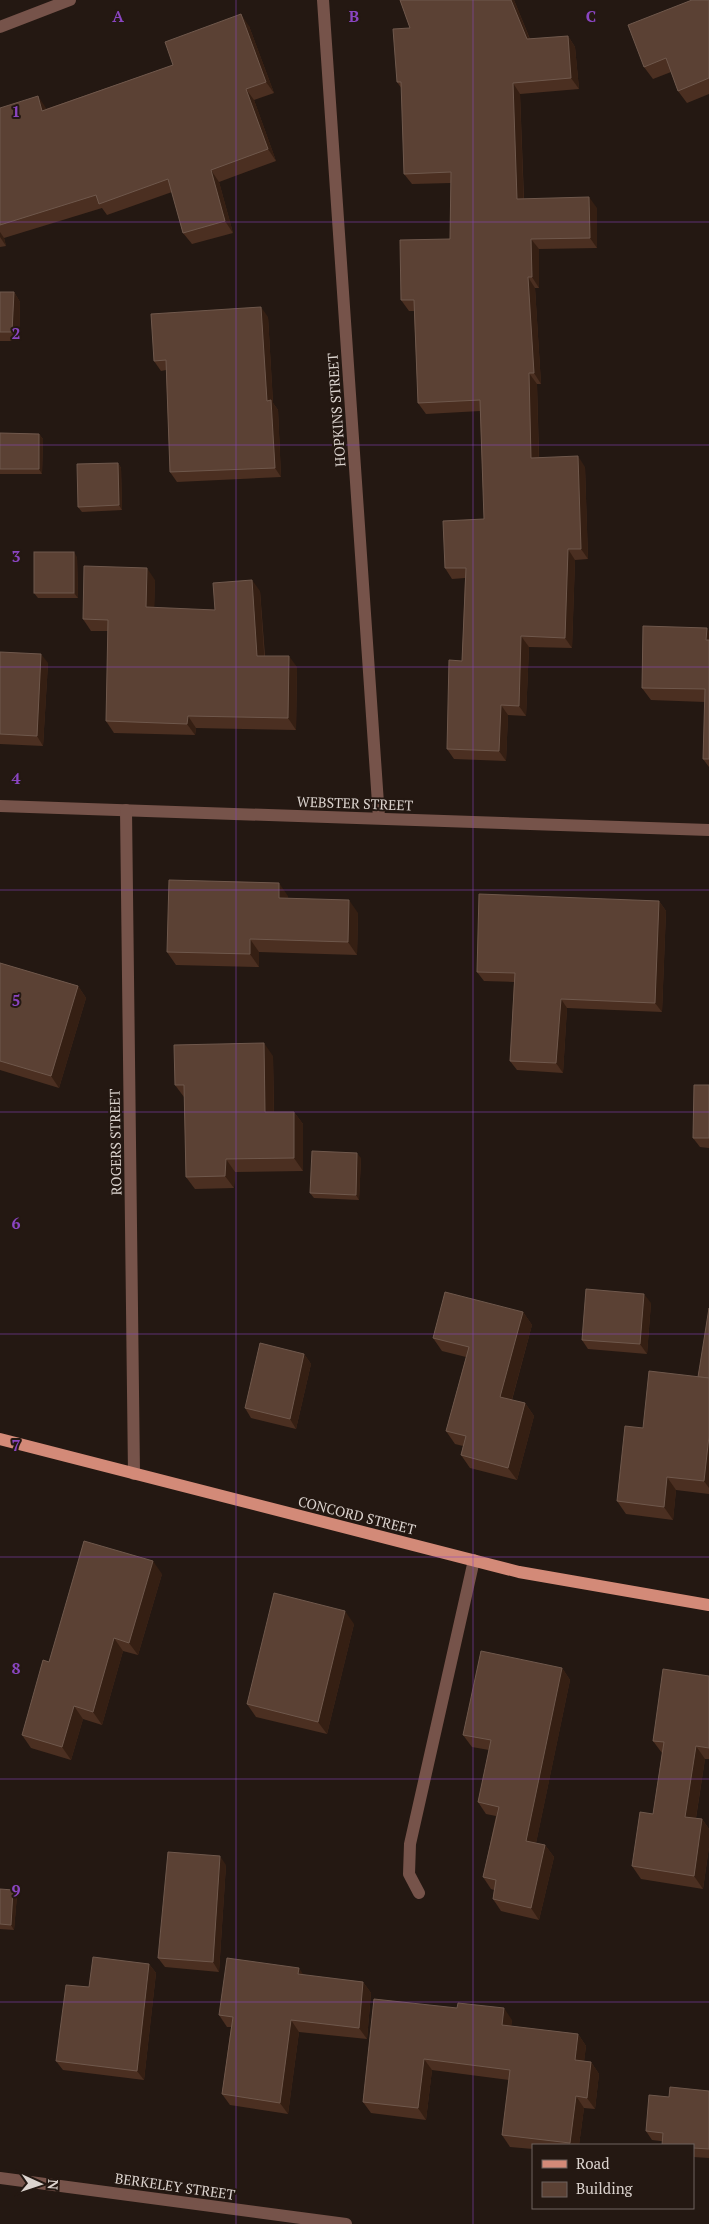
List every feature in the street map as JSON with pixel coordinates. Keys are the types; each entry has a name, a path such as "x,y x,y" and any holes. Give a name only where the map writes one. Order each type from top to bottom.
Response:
{"main road":[{"name":"CONCORD STREET","path":"0,1439 519,1572 709,1605"}],"street":[{"path":"0,27 70,0"},
{"name":"HOPKINS STREET","path":"323,0 378,818"},
{"name":"WEBSTER STREET","path":"0,806 709,830"},
{"name":"ROGERS STREET","path":"126,810 134,1474"},
{"path":"419,1893 409,1874 410,1844 474,1560"},
{"name":"BERKELEY STREET","path":"0,2178 346,2224"}],"building":[{"path":"400,0 511,0 527,39 568,36 571,78 513,83 517,199 589,197 590,238 531,239 532,277 528,277 534,373 529,373 531,458 578,456 581,549 568,549 565,638 521,636 519,706 501,705 499,751 447,749 449,660 462,661 466,568 445,568 443,521 484,519 480,400 418,403 414,300 401,300 400,240 450,239 451,172 404,174 401,82 397,82 393,29 410,28"},
{"path":"692,0 709,0 709,78 678,91 666,58 644,67 628,25"},
{"path":"241,14 266,82 246,89 268,149 211,170 225,221 183,233 168,179 99,204 96,195 0,225 0,108 38,96 42,111 173,65 165,42"},
{"path":"0,292 14,292 12,332 0,332"},
{"path":"261,307 267,401 271,400 275,468 170,472 166,360 154,361 151,314"},
{"path":"0,433 39,434 39,469 0,469"},
{"path":"118,463 119,505 78,507 77,464"},
{"path":"34,552 74,552 74,593 34,593"},
{"path":"84,566 147,568 146,607 215,610 213,583 252,580 257,656 289,656 288,718 188,716 187,724 106,721 108,620 83,619"},
{"path":"643,626 707,628 706,640 709,640 709,759 703,759 705,689 642,688"},
{"path":"0,652 41,654 37,736 0,734"},
{"path":"169,880 279,883 279,898 349,900 348,942 250,939 250,954 167,952"},
{"path":"479,894 659,901 655,1003 561,999 556,1063 510,1061 515,973 477,972"},
{"path":"0,963 78,986 51,1076 0,1061"},
{"path":"264,1043 265,1112 294,1112 294,1158 226,1159 225,1176 186,1177 184,1085 175,1085 174,1045"},
{"path":"694,1085 709,1085 709,1138 693,1138"},
{"path":"312,1151 357,1153 356,1195 310,1193"},
{"path":"586,1289 644,1294 640,1344 582,1340"},
{"path":"445,1292 523,1312 500,1397 525,1403 508,1468 461,1455 466,1436 446,1431 469,1347 433,1338"},
{"path":"709,1308 709,1378 698,1377"},
{"path":"260,1343 304,1354 290,1419 245,1408"},
{"path":"649,1371 709,1378 709,1436 704,1481 667,1477 664,1507 617,1501 625,1426 643,1428"},
{"path":"84,1541 153,1561 129,1643 114,1638 93,1712 74,1706 62,1747 22,1735 43,1660 49,1662"},
{"path":"274,1593 345,1611 318,1722 247,1704"},
{"path":"481,1651 562,1668 526,1841 545,1845 531,1908 493,1899 496,1880 483,1877 499,1807 478,1802 491,1740 463,1735"},
{"path":"663,1669 709,1676 709,1748 696,1746 685,1817 702,1819 694,1876 632,1866 640,1812 653,1814 664,1742 653,1741"},
{"path":"168,1852 220,1856 213,1962 158,1958"},
{"path":"0,1889 13,1890 11,1925 0,1924"},
{"path":"93,1957 149,1964 137,2071 56,2061 66,1985 89,1987"},
{"path":"227,1958 299,1968 298,1974 363,1982 359,2028 291,2020 280,2103 222,2094 233,2017 219,2015"},
{"path":"374,1999 457,2008 458,2003 504,2008 502,2025 578,2034 575,2060 591,2062 587,2098 576,2096 570,2143 502,2135 510,2070 424,2059 418,2108 363,2102"},
{"path":"670,2087 709,2091 709,2149 694,2148 694,2144 662,2144 663,2133 646,2131 649,2095 669,2097"}]}
